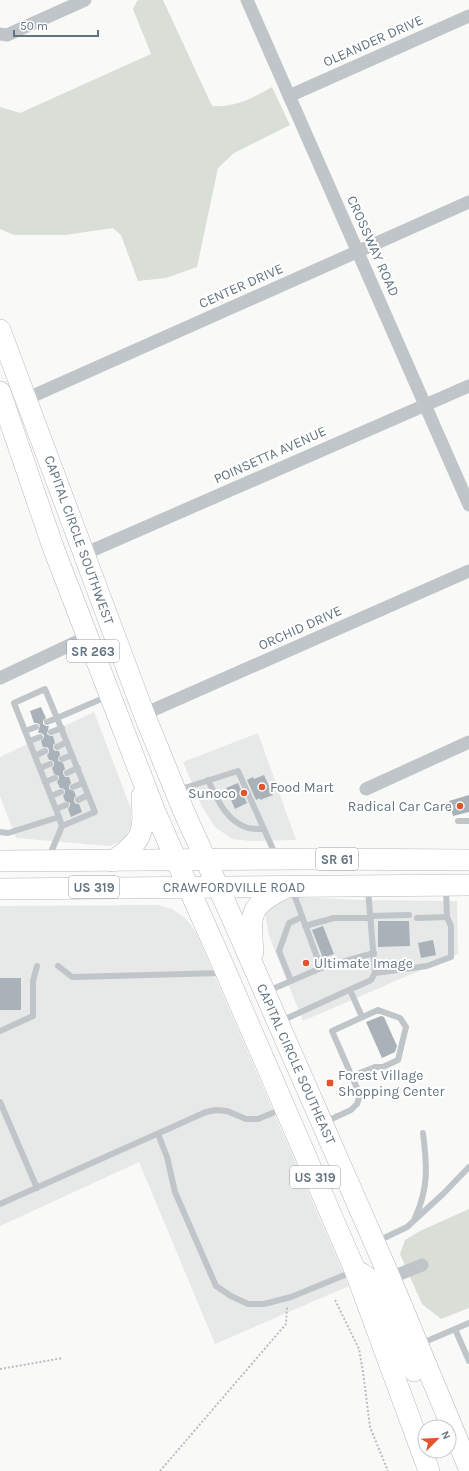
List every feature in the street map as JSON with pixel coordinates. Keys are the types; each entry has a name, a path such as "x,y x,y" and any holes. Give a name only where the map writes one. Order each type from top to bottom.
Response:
{"main road":[{"name":"CAPITAL CIRCLE SOUTHWEST","path":"0,330 144,714 175,791 205,859"},
{"name":"CAPITAL CIRCLE SOUTHWEST","path":"0,392 4,417 87,637 164,836 188,887"},
{"path":"113,861 133,846 140,838 142,833 141,777"},
{"name":"CRAWFORDVILLE ROAD","path":"0,862 205,859 469,860"},
{"name":"CAPITAL CIRCLE SOUTHEAST","path":"205,859 375,1242 418,1344 447,1419"},
{"name":"CRAWFORDVILLE ROAD","path":"0,888 469,885"},
{"path":"254,968 251,924 255,911 265,898 290,886"},
{"name":"CAPITAL CIRCLE SOUTHEAST","path":"188,887 355,1270 417,1430"},
{"path":"319,1185 333,1196 348,1228 358,1236 375,1242"},
{"path":"355,1270 364,1274 374,1282 430,1407 441,1419"},
{"name":"CAPITAL CIRCLE SOUTHEAST","path":"457,1443 469,1468"},
{"name":"CAPITAL CIRCLE SOUTHEAST","path":"426,1459 429,1471"},
{"path":"435,1459 445,1471"}],"street":[{"path":"0,34 7,35 85,0"},
{"name":"CROSSWAY ROAD","path":"247,0 469,505"},
{"name":"OLEANDER DRIVE","path":"289,96 469,16"},
{"name":"CENTER DRIVE","path":"26,398 469,202"},
{"name":"POINSETTA AVENUE","path":"84,554 469,386"},
{"name":"ORCHID DRIVE","path":"144,714 469,571"},
{"path":"0,678 87,637"},
{"path":"366,789 469,742"},
{"path":"390,1278 422,1266"}],"lane":[{"path":"52,861 52,850 62,826 14,703 45,689 95,812 62,826"},
{"path":"47,722 110,695"},
{"path":"25,731 36,727"},
{"path":"51,732 62,728"},
{"path":"29,741 40,737"},
{"path":"57,747 67,742"},
{"path":"35,756 45,751"},
{"path":"62,759 72,755"},
{"path":"40,768 50,764"},
{"path":"67,773 78,768"},
{"path":"175,791 238,771 278,860"},
{"path":"46,782 55,778"},
{"path":"208,780 219,804 233,820 248,828 264,829"},
{"path":"73,787 83,783"},
{"path":"51,796 61,792"},
{"path":"78,800 88,795"},
{"path":"56,809 66,805"},
{"path":"0,832 8,833 59,816"},
{"path":"458,821 469,821"},
{"path":"375,973 427,966 451,957 451,926 447,917 446,885"},
{"path":"290,886 321,968"},
{"path":"278,1022 371,980 375,973 368,886"},
{"path":"305,926 334,918 409,915"},
{"path":"291,981 279,951 289,923 302,917"},
{"path":"417,918 447,917"},
{"path":"265,993 321,968 374,953"},
{"path":"0,1031 33,1016 33,981 37,966"},
{"path":"58,966 72,978 226,972"},
{"path":"350,990 362,1017"},
{"path":"322,1124 351,1110 357,1104 360,1095 332,1031 378,1010 400,1018 406,1027 398,1060 383,1067 375,1067 352,1076"},
{"path":"0,1102 37,1188"},
{"path":"0,1204 206,1112 216,1110 227,1111 246,1119 258,1119 285,1108"},
{"path":"413,1221 420,1206 426,1184 427,1164 423,1133"},
{"path":"158,1134 167,1157 175,1192 216,1286 230,1296 248,1304 264,1304 288,1298 355,1270"},
{"path":"375,1242 407,1227 444,1194 469,1167"},
{"path":"418,1344 469,1323"},
{"path":"455,1329 469,1361"}],"path":[{"path":"160,1471 286,1324 288,1298"},
{"path":"335,1300 359,1349 370,1427 388,1471"},
{"path":"0,1369 63,1358"}],"shaded area":[{"path":"139,0 163,0 212,106 236,104 258,95 272,87 290,125 234,153 218,168 197,267 166,278 138,281 121,235 113,228 65,235 14,235 0,229 0,107 20,113 151,54 133,9"},
{"path":"94,712 131,809 131,826 125,839 110,846 16,838 0,796 0,757"},
{"path":"258,733 296,840 250,841 232,839 215,827 202,807 183,762"},
{"path":"294,897 362,900 457,901 458,954 303,1021 269,936 264,909"},
{"path":"158,905 172,909 184,917 197,935 349,1286 215,1344 139,1162 0,1226 0,906"},
{"path":"469,1209 469,1308 441,1319 422,1304 400,1254 405,1240 420,1231"}],"building":[{"path":"41,707 46,718 43,721 43,724 49,726 47,734 53,736 55,743 53,745 53,749 55,751 59,751 60,755 58,761 63,763 65,769 63,774 65,777 69,777 71,783 69,789 74,791 76,796 74,798 74,802 79,804 82,812 71,817 68,809 70,803 65,801 63,796 65,790 60,788 57,782 59,776 54,774 52,768 54,762 49,760 47,755 49,753 49,749 47,747 43,747 41,741 44,738 44,735 38,733 40,725 34,723 30,711"},
{"name":"Food Mart","path":"264,775 273,795 256,800 247,780"},
{"path":"238,783 247,803 235,809 226,788"},
{"name":"Radical Car Care","path":"469,795 469,812 453,816 449,801"},
{"path":"378,921 409,921 410,946 378,947"},
{"path":"323,926 334,954 323,958 312,930"},
{"path":"433,940 436,955 421,958 418,943"},
{"path":"0,978 21,978 21,1010 0,1010"},
{"path":"381,1016 384,1017 397,1046 395,1052 382,1058 366,1022"}],"place":[{"name":"Food Mart","path":"262,787"},
{"name":"Sunoco","path":"244,793"},
{"name":"Radical Car Care","path":"460,806"},
{"name":"Ultimate Image","path":"306,963"},
{"name":"Forest Village Shopping Center","path":"330,1083"}]}
